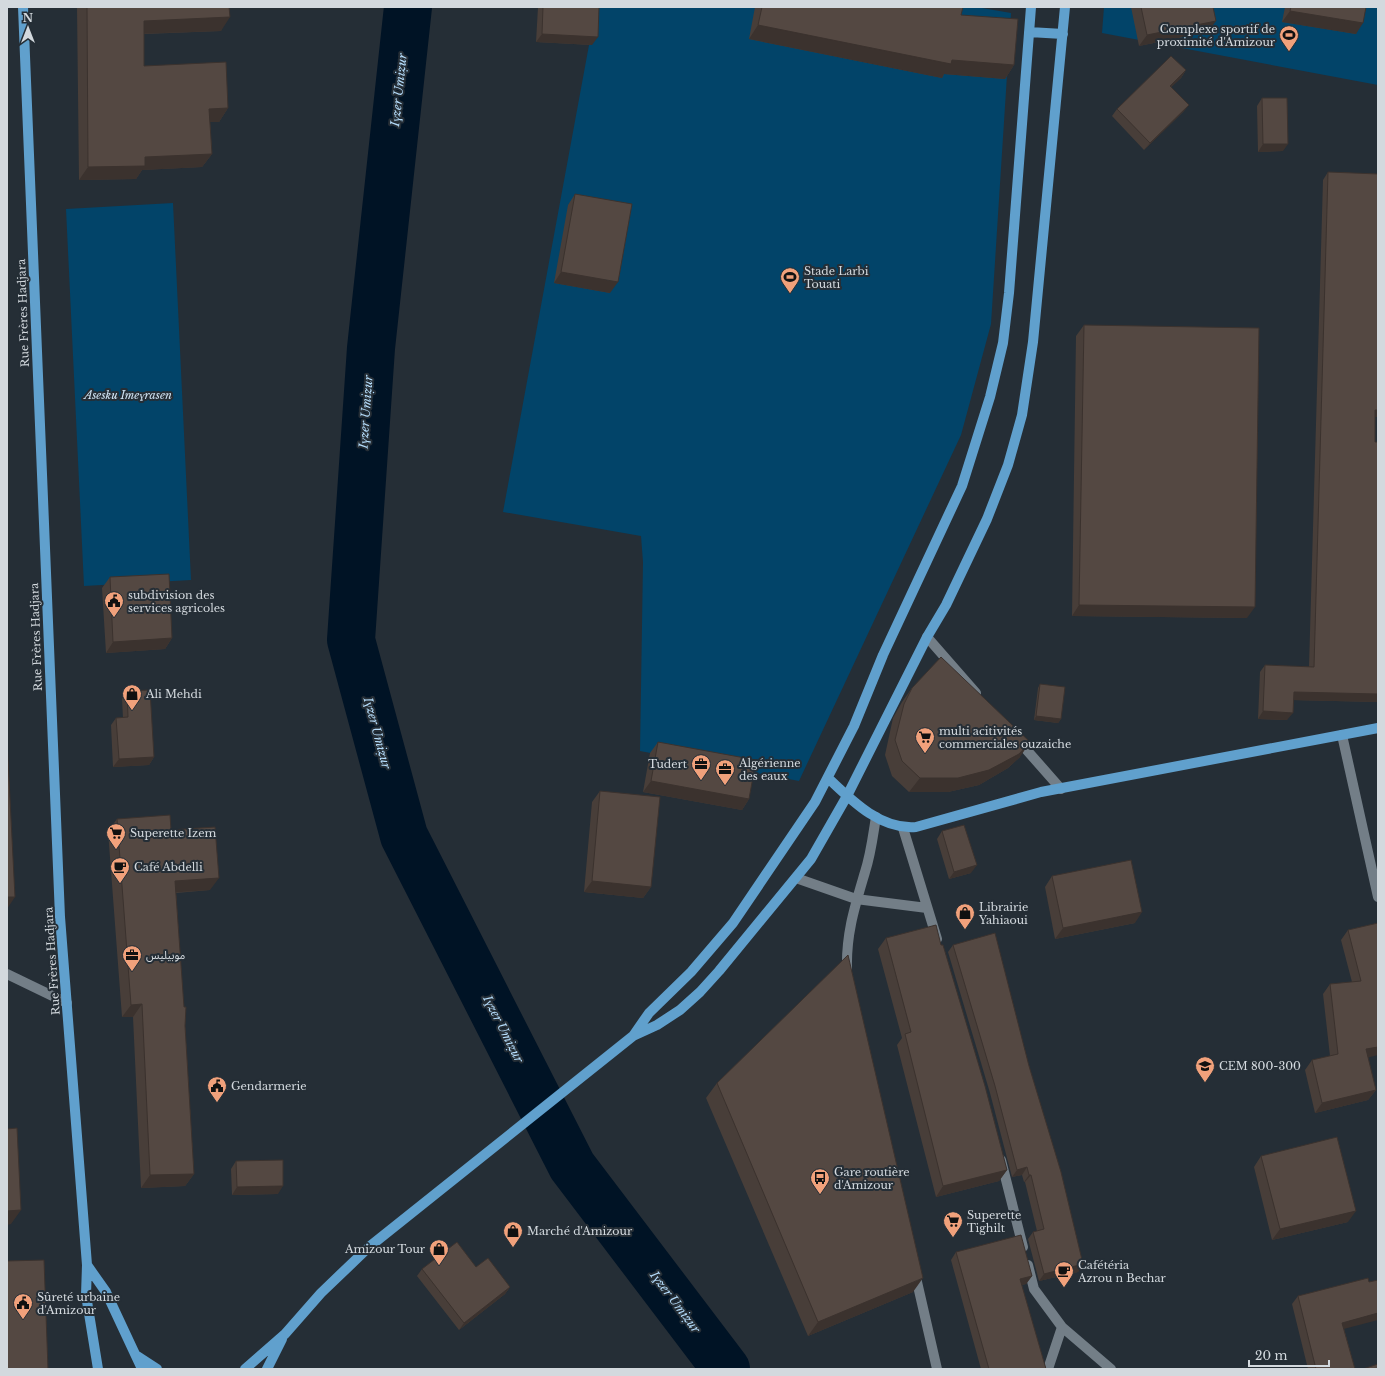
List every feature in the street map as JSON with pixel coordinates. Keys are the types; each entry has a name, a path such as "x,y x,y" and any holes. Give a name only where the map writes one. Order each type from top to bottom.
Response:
{"main road":[{"name":"Rue Frères Hadjara","path":"23,7 60,917 88,1265 86,1295 98,1369"},
{"path":"633,1036 649,1013 691,972 733,923 815,802 854,726 882,655 962,486 990,397 1003,343 1009,293 1031,7"},
{"path":"245,1369 285,1334 321,1293 369,1247 633,1036 657,1025 680,1010 700,992 811,859 847,796 927,637 946,605 987,518 1008,465 1022,415 1033,342 1065,7"},
{"path":"1029,32 1063,34"},
{"path":"828,778 847,796 876,817 888,824 903,828 927,825 1041,792 1378,728"},
{"path":"88,1265 106,1292 142,1369"},
{"path":"267,1369 285,1334"},
{"path":"134,1354 157,1369"}],"street":[{"path":"927,637 984,701"},
{"path":"1009,730 1061,789"},
{"path":"1342,735 1378,897"},
{"path":"847,978 846,947 856,900 866,871 876,817"},
{"path":"903,828 938,945"},
{"path":"796,878 856,900 927,908"},
{"path":"7,974 67,1003"},
{"path":"998,1148 1034,1289 1062,1327 1112,1369"},
{"path":"912,1262 937,1369"},
{"path":"1048,1369 1062,1327"}],"green space":[{"path":"596,7 976,7 1011,13 991,324 961,435 799,781 640,751 643,562 641,536 503,512"},
{"name":"Complexe sportif de proximité d'Amizour","path":"1104,7 1378,7 1378,85 1102,33"},
{"name":"Asesku Imeɣrasen","path":"173,203 191,580 84,586 66,209"}],"building":[{"path":"87,7 229,7 230,17 144,21 144,66 226,62 228,108 209,109 212,154 145,157 145,166 88,167"},
{"path":"543,7 599,7 598,37 542,34"},
{"path":"762,7 963,7 961,15 1018,19 1014,65 952,60 951,64 758,25"},
{"path":"1141,7 1213,7 1216,21 1147,35"},
{"path":"1291,7 1366,7 1363,23 1290,11"},
{"path":"1171,56 1186,70 1170,86 1189,105 1150,143 1117,109"},
{"path":"1262,98 1287,98 1288,144 1263,144"},
{"path":"1328,172 1378,174 1378,410 1375,410 1375,442 1378,442 1378,694 1294,692 1293,713 1263,711 1265,665 1314,667"},
{"path":"575,194 632,204 618,282 561,272"},
{"path":"1084,325 1259,328 1255,607 1079,605"},
{"path":"169,574 172,638 113,642 110,577"},
{"path":"941,657 1030,742 1019,754 989,770 958,778 920,778 902,761 895,740 904,704 912,688"},
{"path":"1040,684 1065,687 1061,719 1036,716"},
{"path":"150,690 154,757 119,759 116,718 128,717 127,691"},
{"path":"7,740 15,897 7,897"},
{"path":"658,742 756,760 749,799 651,781"},
{"path":"600,791 660,797 651,887 592,881"},
{"path":"170,815 171,830 215,827 219,878 175,881 184,1007 186,1007 185,1026 194,1174 150,1175 142,1004 131,1005 117,819"},
{"path":"964,825 977,865 954,872 942,831"},
{"path":"1131,860 1142,912 1063,928 1052,876"},
{"path":"1378,923 1378,1047 1366,1049 1376,1090 1322,1103 1312,1060 1338,1054 1330,984 1361,981 1348,930"},
{"path":"936,925 985,1086 1007,1170 943,1186 905,1034 911,1032 886,938"},
{"path":"995,933 1029,1066 1061,1172 1083,1264 1044,1274 1033,1232 1044,1229 1031,1175 1029,1175 1027,1167 1017,1170 995,1086 953,945"},
{"name":"Gare routière d'Amizour","path":"848,955 923,1278 818,1322 717,1083"},
{"path":"17,1128 21,1210 7,1211 7,1129"},
{"path":"1337,1137 1356,1211 1280,1229 1261,1156"},
{"path":"283,1160 283,1186 237,1187 236,1161"},
{"path":"1021,1235 1032,1276 1020,1279 1046,1369 989,1369 956,1252"},
{"path":"457,1242 476,1267 488,1258 510,1287 464,1323 422,1269"},
{"name":"Sûreté urbaine d'Amizour","path":"44,1260 48,1369 7,1369 7,1261"},
{"path":"1368,1278 1369,1282 1378,1280 1378,1313 1342,1323 1355,1369 1316,1369 1298,1296"},
{"path":"1378,1364 1378,1369 1363,1369"}],"waterway":[{"name":"Iɣzer Umiẓur","path":"408,7 371,348 351,640 404,836 572,1166 726,1369"}],"place":[{"name":"Complexe sportif de proximité d'Amizour","path":"1289,52"},
{"name":"Stade Larbi Touati","path":"790,294"},
{"name":"subdivision des services agricoles","path":"114,618"},
{"name":"Ali Mehdi","path":"132,711"},
{"name":"multi acitivités commerciales ouzaiche","path":"925,754"},
{"name":"Tudert","path":"701,781"},
{"name":"Algérienne des eaux","path":"725,786"},
{"name":"Superette Izem","path":"116,850"},
{"name":"Café Abdelli","path":"120,884"},
{"name":"Librairie Yahiaoui","path":"965,930"},
{"name":"موبيليس","path":"132,972"},
{"name":"CEM 800-300","path":"1205,1083"},
{"name":"Gendarmerie","path":"217,1103"},
{"name":"Gare routière d'Amizour","path":"820,1195"},
{"name":"Superette Tighilt","path":"953,1238"},
{"name":"Marché d'Amizour","path":"513,1248"},
{"name":"Amizour Tour","path":"439,1266"},
{"name":"Cafétéria Azrou n Bechar","path":"1064,1288"},
{"name":"Sûreté urbaine d'Amizour","path":"23,1320"}]}
